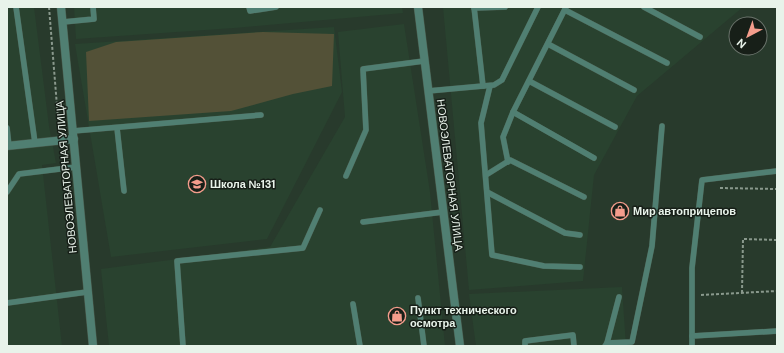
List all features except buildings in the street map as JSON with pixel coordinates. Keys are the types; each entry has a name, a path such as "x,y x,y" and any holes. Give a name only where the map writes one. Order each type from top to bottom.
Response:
{"street":[{"name":"НОВОЭЛЕВАТОРНАЯ УЛИЦА","path":"61,7 93,346"},
{"name":"НОВОЭЛЕВАТОРНАЯ УЛИЦА","path":"418,7 460,346"},
{"path":"8,146 60,140 74,135"}],"lane":[{"path":"16,7 35,143"},
{"path":"63,22 94,19 93,7"},
{"path":"249,7 250,11 276,7"},
{"path":"482,86 474,8 505,7"},
{"path":"428,90 490,86 502,80 538,7"},
{"path":"644,7 700,36"},
{"path":"508,162 503,137 512,112 566,9 667,63"},
{"path":"548,44 634,90"},
{"path":"346,176 366,130 363,69 424,61"},
{"path":"529,81 615,127"},
{"path":"490,86 481,123 492,255 544,266 580,267"},
{"path":"512,112 594,158"},
{"path":"74,135 117,128 261,115"},
{"path":"619,297 606,344 632,342 652,246 662,126"},
{"path":"7,128 8,146"},
{"path":"117,128 124,191"},
{"path":"486,175 510,160 584,197"},
{"path":"7,192 19,174 76,167"},
{"path":"692,346 692,268 702,180 777,171"},
{"path":"487,192 565,233 580,235"},
{"path":"183,346 177,261 303,248 320,210"},
{"path":"363,222 443,212"},
{"path":"7,303 87,292"},
{"path":"418,298 424,346"},
{"path":"353,304 360,346"},
{"path":"692,336 777,332"},
{"path":"525,346 525,341 573,335 574,346"}],"path":[{"path":"49,7 60,140"},
{"path":"701,187 777,189"},
{"path":"742,293 743,239 777,240"},
{"path":"692,296 777,292"}],"shaded area":[{"path":"7,7 34,7 49,126 56,163 42,165 62,346 7,346"},
{"path":"74,7 402,7 403,13 234,28 76,39"},
{"path":"443,7 743,7 732,16 728,16 728,20 637,96 594,175 583,281 469,290"},
{"path":"404,24 430,192 445,346 109,346 101,269 270,247 345,117 338,32"},
{"name":"Школа №131","path":"334,27 342,92 267,239 111,257 75,44"},
{"path":"263,32 334,34 332,86 293,94 231,111 89,121 86,52 116,42"},
{"path":"622,287 626,346 476,346 469,294"}],"place":[{"name":"Школа №131","path":"197,184"},
{"name":"Мир автоприцепов","path":"620,211"},
{"name":"Пункт технического осмотра","path":"397,316"}]}
